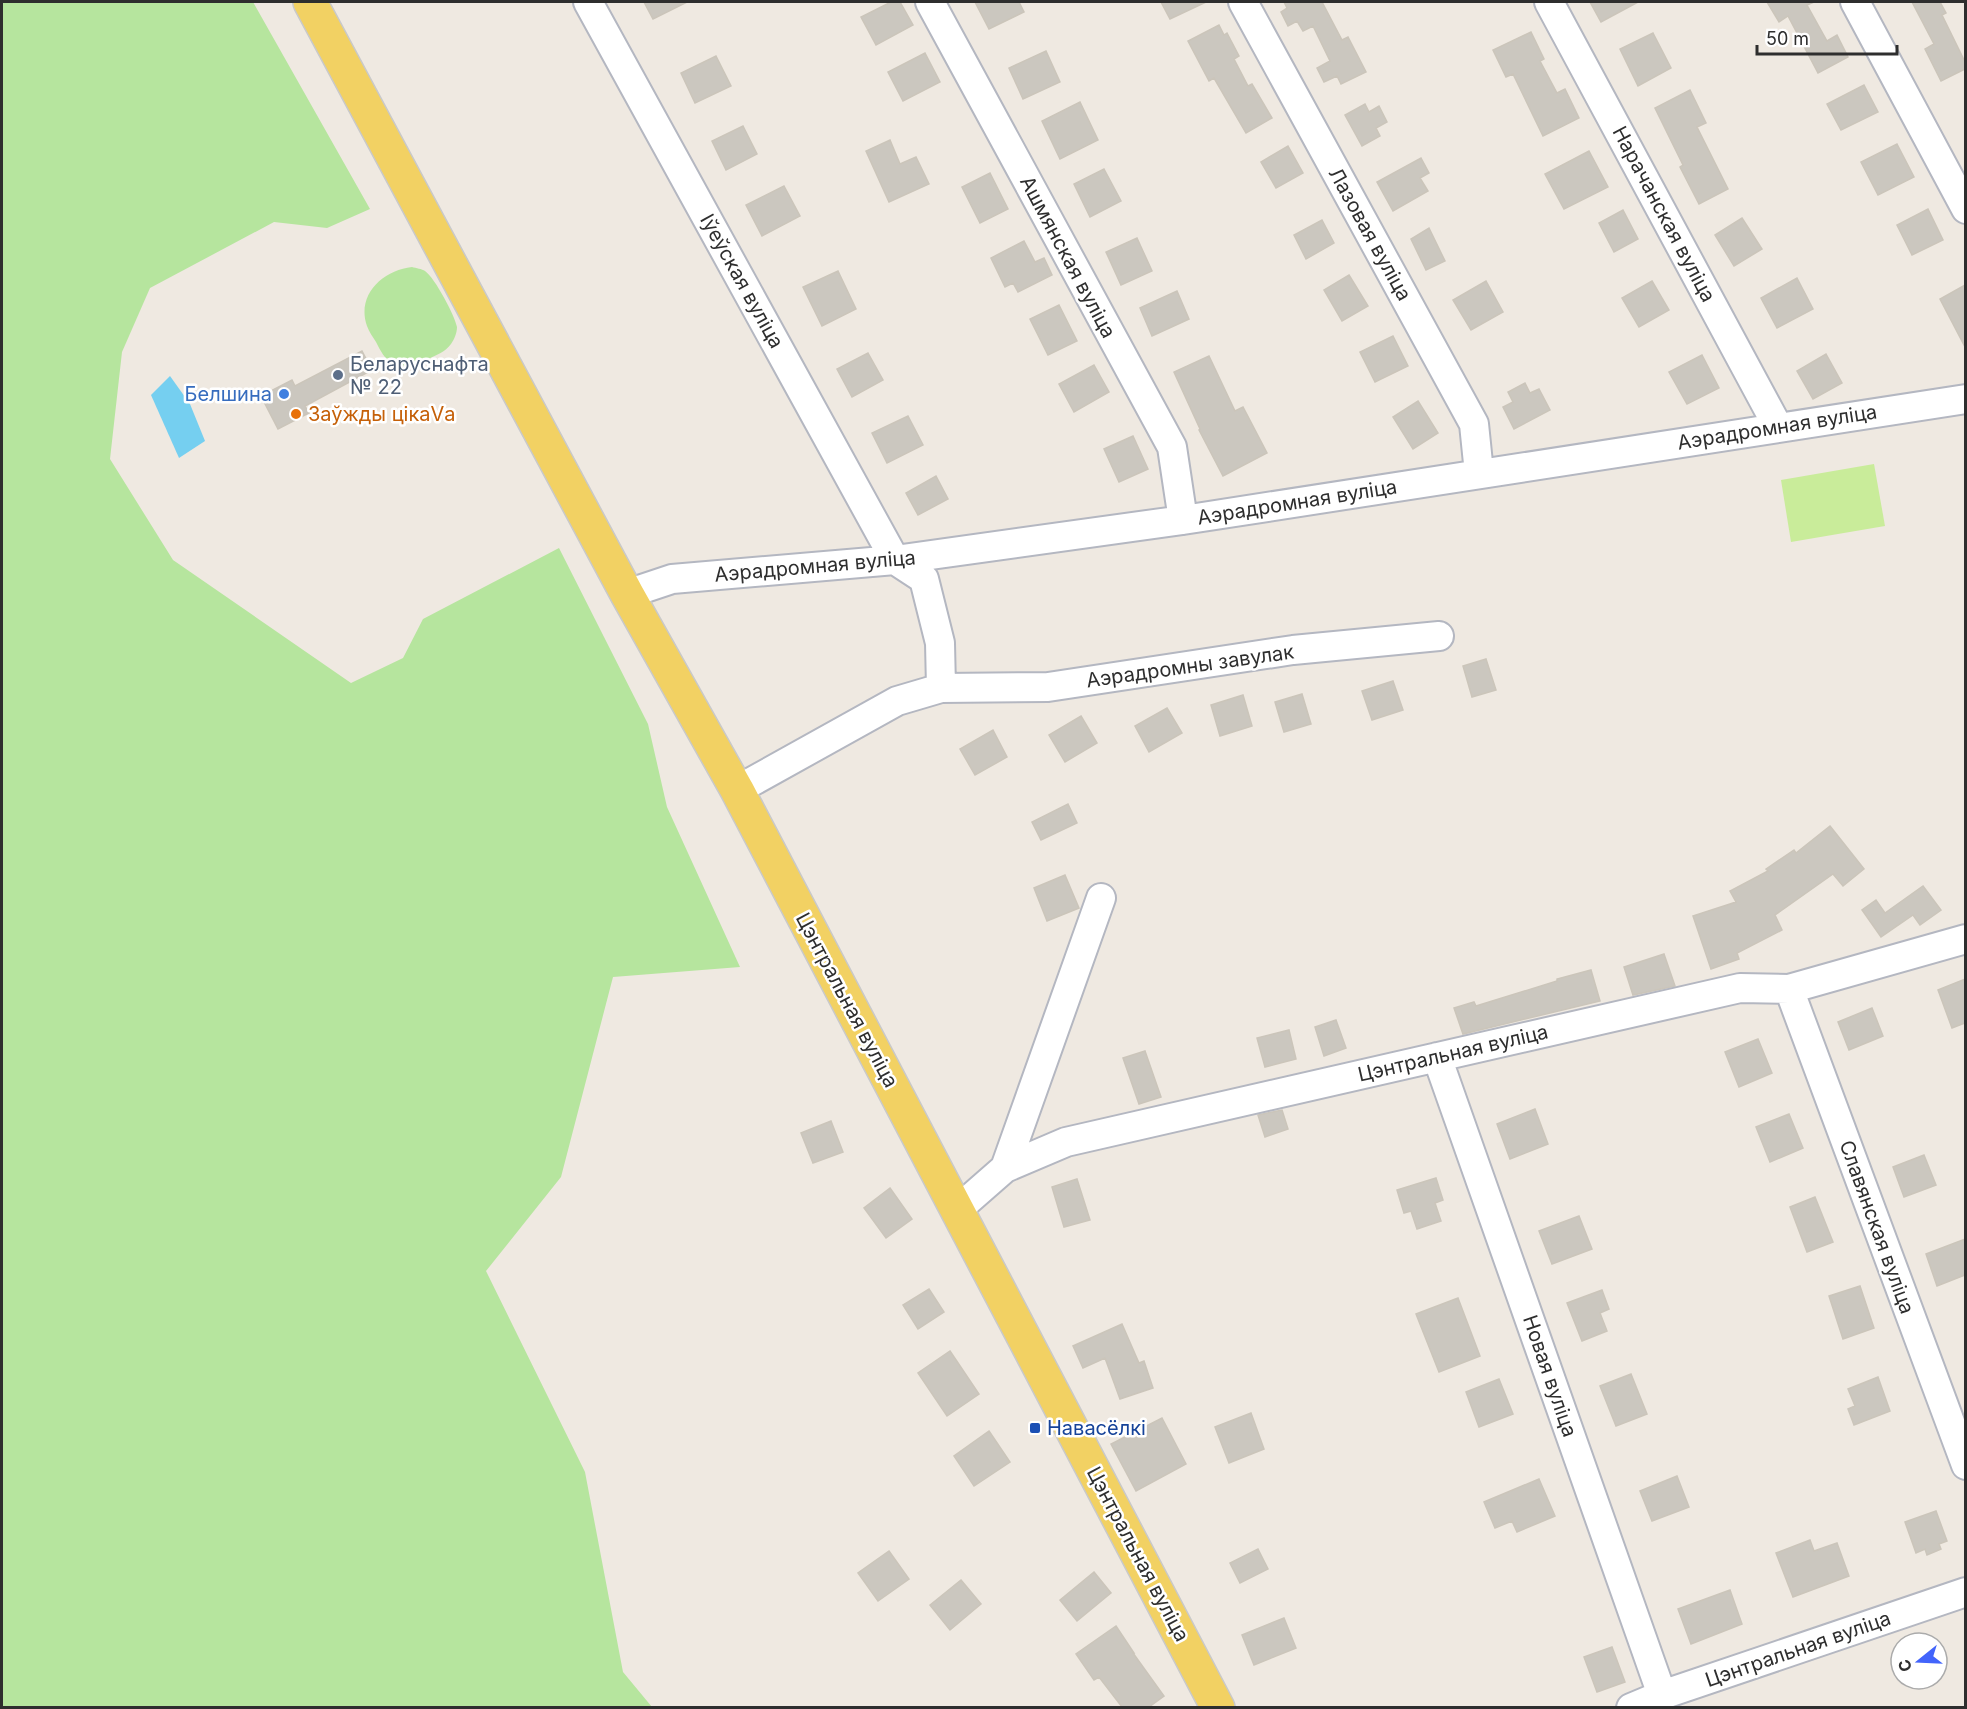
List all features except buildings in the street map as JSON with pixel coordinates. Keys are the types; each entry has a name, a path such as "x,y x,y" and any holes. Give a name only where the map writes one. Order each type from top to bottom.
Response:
{"main road":[{"name":"Цэнтральная вуліца","path":"310,2 627,594 737,790 1218,1707"}],"street":[{"name":"Іўеўская вуліца","path":"588,2 895,560"},
{"name":"Ашмянская вуліца","path":"930,2 1172,447 1183,519"},
{"name":"Лазовая вуліца","path":"1243,2 1474,424 1479,473"},
{"name":"Нарачанская вуліца","path":"1549,2 1778,427"},
{"path":"1855,2 1965,209"},
{"name":"Аэрадромная вуліца","path":"627,594 672,579 895,560 1183,519 1965,399"},
{"path":"895,560 924,579 940,643 941,688"},
{"name":"Аэрадромны завулак","path":"737,790 897,701 941,688 1048,687 1293,650 1439,636"},
{"path":"1005,1168 1101,898"},
{"name":"Цэнтральная вуліца","path":"957,1210 1005,1168 1066,1142 1740,988 1789,989 1965,939"},
{"name":"Славянская вуліца","path":"1789,989 1965,1465"},
{"name":"Новая вуліца","path":"1437,1057 1662,1695"},
{"name":"Цэнтральная вуліца","path":"1631,1707 1965,1592"}],"green space":[{"path":"2,2 253,2 370,209 327,228 274,222 150,288 122,352 110,459 173,560 351,683 403,658 423,619 559,548 648,724 667,807 740,967 613,977 561,1177 486,1271 585,1472 623,1672 652,1707 2,1707"},
{"path":"412,267 425,271 434,281 449,306 457,329 449,347 443,351 420,362 402,365 390,362 381,351 367,326 365,304 374,286 382,279 401,269"},
{"path":"1874,464 1885,526 1791,542 1781,480"}],"water":[{"path":"170,376 190,404 205,441 179,458 151,395"}],"place":[{"name":"Беларуснафта № 22","path":"338,375"},
{"name":"Белшина","path":"284,394"},
{"name":"Заўжды цікаVа","path":"296,414"},
{"name":"Навасёлкі","path":"1035,1428"}]}
